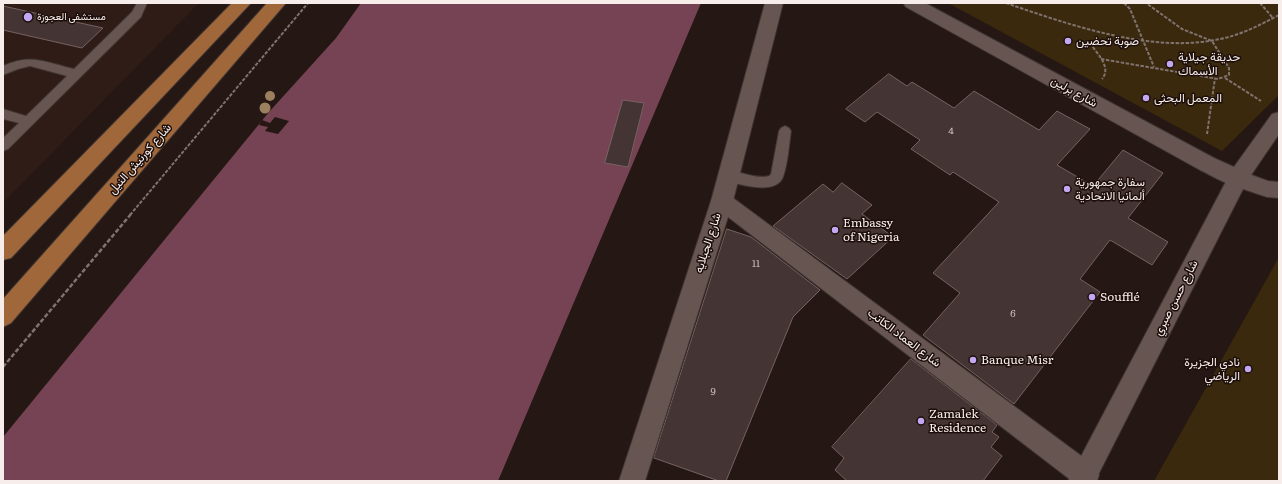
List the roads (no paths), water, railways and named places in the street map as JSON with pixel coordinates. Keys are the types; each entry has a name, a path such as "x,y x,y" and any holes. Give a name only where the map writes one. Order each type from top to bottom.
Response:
{"main road":[{"path":"3,251 242,3"},
{"name":"شارع كورنيش النيل","path":"8,307 276,3"}],"street":[{"name":"شارع الجبلايه","path":"632,481 722,201 774,3"},
{"name":"شارع برلين","path":"912,3 1207,164 1257,185 1279,190"},
{"name":"شارع حسن صبري","path":"1084,478 1238,178 1279,119"},
{"name":"شارع العماد الكاتب","path":"722,201 1084,478"}],"lane":[{"path":"3,146 137,14 142,3"},
{"path":"3,71 15,65 30,62 75,74"},
{"path":"3,114 28,121"},
{"path":"728,176 767,184 774,181 777,176 785,131"}],"place":[{"name":"مستشفى العجوزة","path":"28,17"},
{"name":"صوبة تحضين","path":"1068,41"},
{"name":"حديقة جيلاية الأسماك","path":"1170,64"},
{"name":"المعمل البحثى","path":"1146,98"},
{"name":"سفارة جمهورية ألمانيا الاتحادية","path":"1067,189"},
{"name":"Embassy of Nigeria","path":"835,230"},
{"name":"Soufflé","path":"1092,297"},
{"name":"Banque Misr","path":"973,360"},
{"name":"نادي الجزيرة الرياضي","path":"1248,369"},
{"name":"Zamalek Residence","path":"921,421"}]}
